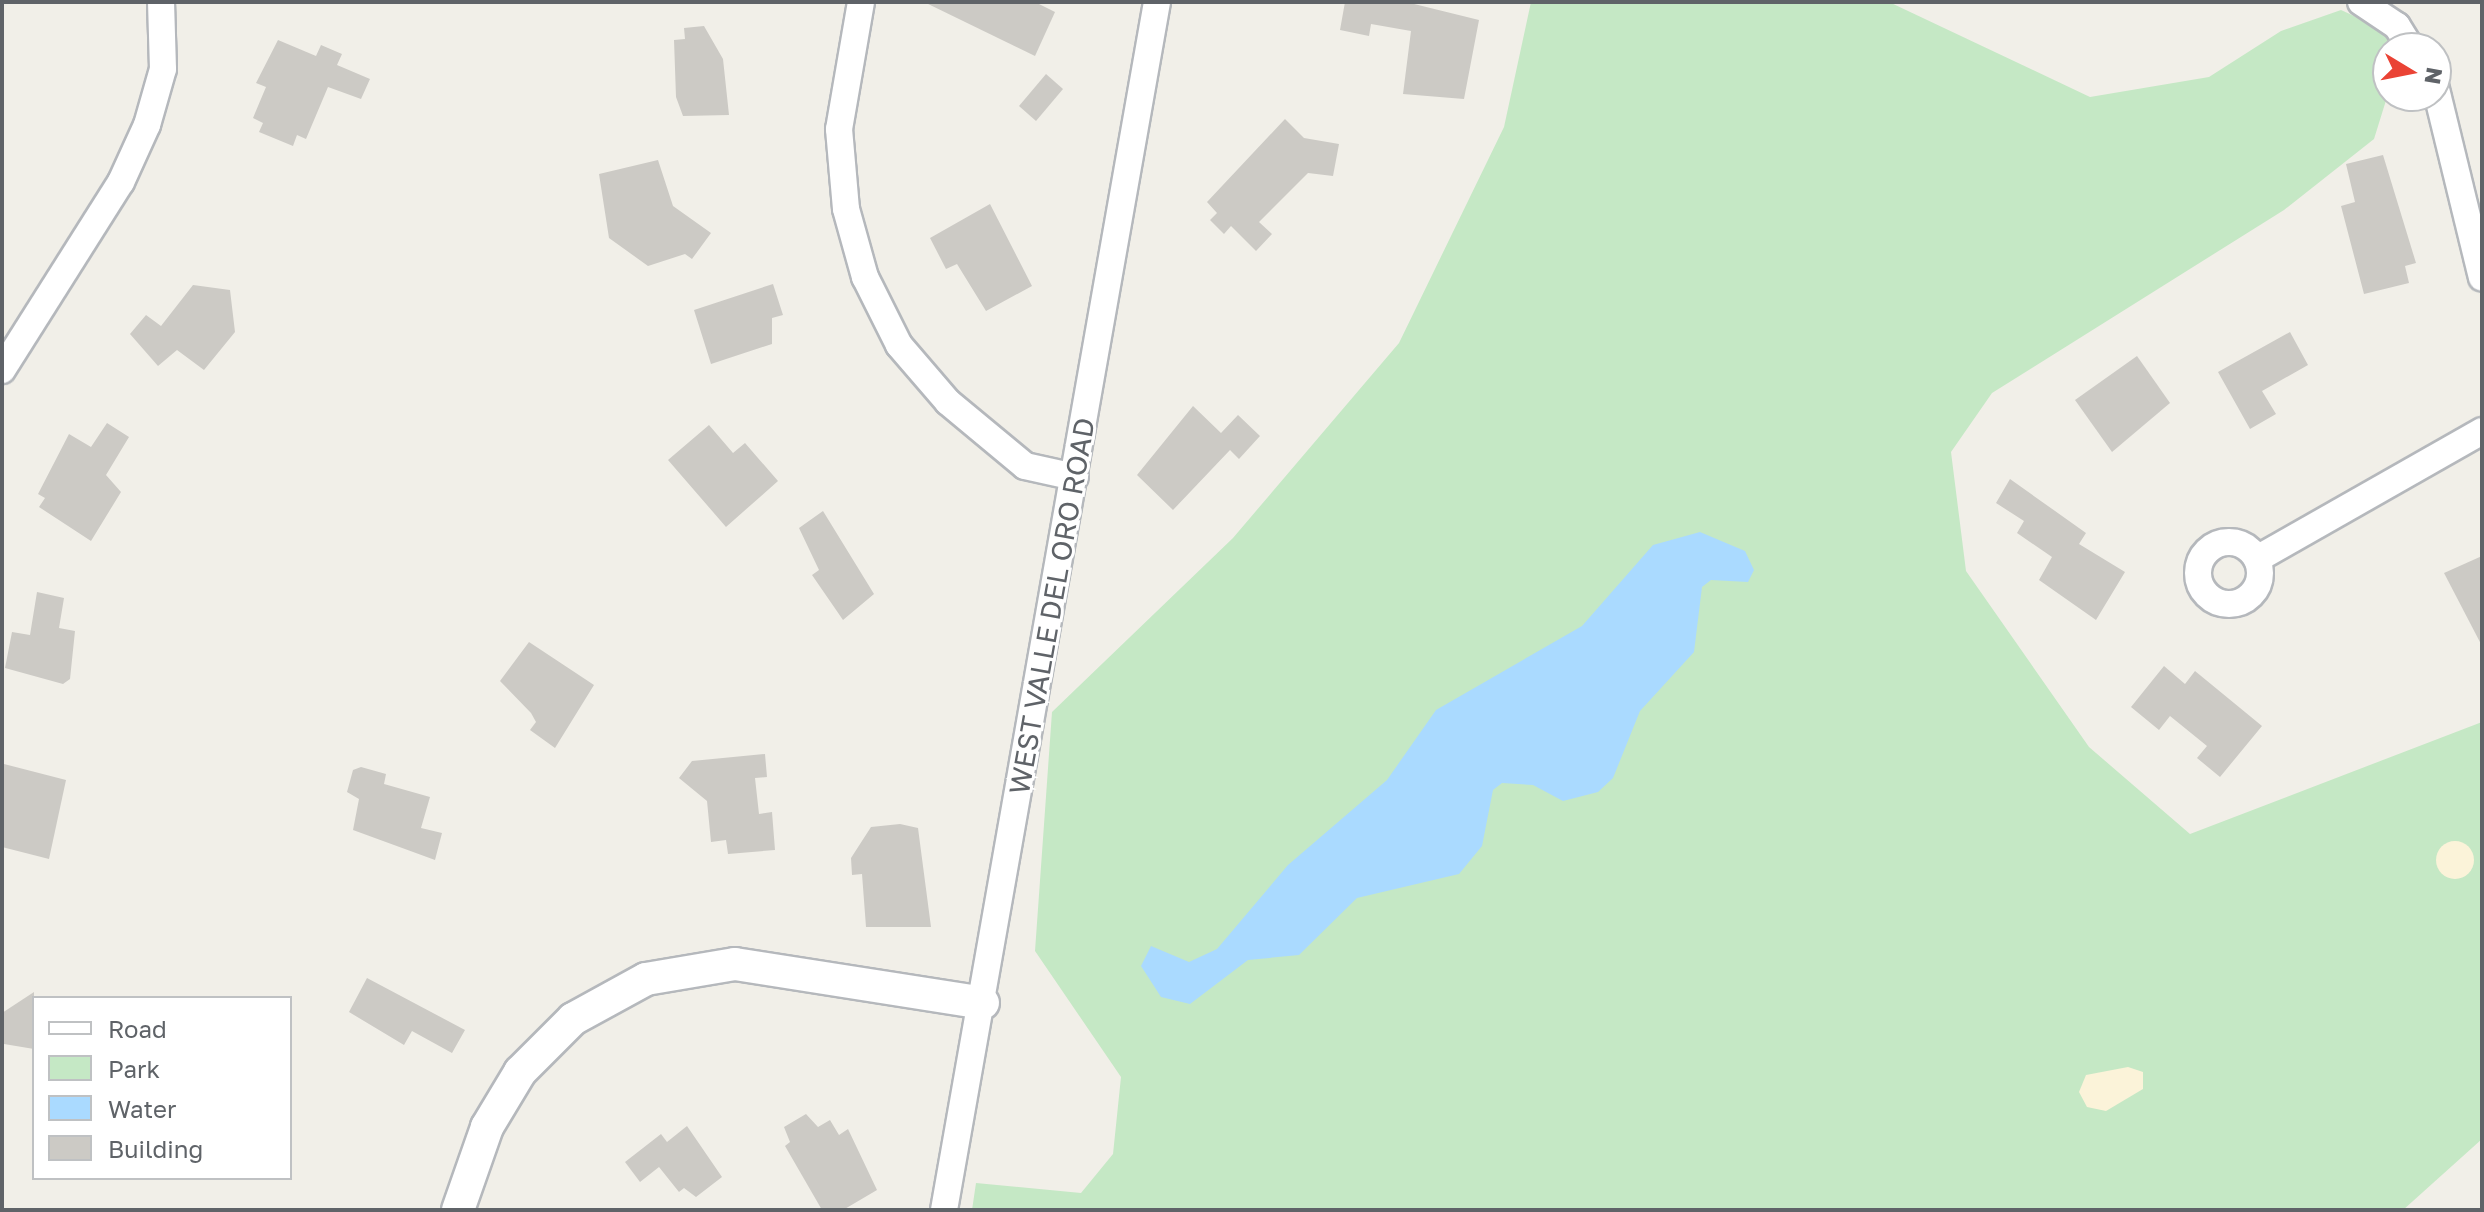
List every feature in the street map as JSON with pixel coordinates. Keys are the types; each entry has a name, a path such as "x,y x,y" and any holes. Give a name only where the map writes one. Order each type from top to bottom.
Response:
{"street":[{"path":"2,370 121,182 147,125 163,69 161,2"},
{"path":"861,2 839,129 846,209 865,277 899,345 948,402 1025,466 1075,477"},
{"name":"WEST VALLE DEL ORO ROAD","path":"944,1210 983,1003 1157,2"},
{"path":"2361,2 2397,26 2401,32"},
{"path":"2442,112 2482,277"},
{"path":"2257,559 2482,431"},
{"path":"458,1210 487,1127 520,1072 573,1019 646,979 735,964 983,1003"}],"green space":[{"path":"1531,2 1889,2 2090,97 2209,77 2281,31 2341,10 2387,31 2372,32 2372,112 2382,112 2374,139 2284,210 1992,393 1951,452 1966,571 2089,747 2190,834 2482,722 2482,1139 2403,1210 972,1210 976,1183 1081,1193 1113,1154 1121,1077 1035,951 1052,712 1233,538 1399,343 1504,127"}],"sand":[{"path":"2455,841 2468,847 2474,860 2468,873 2455,879 2442,873 2436,860 2442,847"},
{"path":"2128,1067 2143,1072 2143,1089 2106,1111 2087,1107 2079,1092 2086,1075"}],"water":[{"path":"1700,532 1745,551 1754,570 1748,582 1711,580 1702,587 1694,652 1640,711 1613,778 1598,792 1563,801 1533,785 1502,783 1493,790 1482,846 1459,874 1357,898 1299,955 1248,960 1190,1004 1161,997 1141,966 1151,946 1189,962 1217,949 1288,865 1387,780 1436,710 1582,626 1653,545"}],"building":[{"path":"924,2 1035,2 1055,12 1035,56"},
{"path":"1345,2 1406,2 1479,20 1464,99 1403,94 1411,31 1371,24 1369,36 1340,30"},
{"path":"704,26 723,59 729,115 683,116 676,97 674,40 685,39 684,28"},
{"path":"278,40 316,56 321,45 342,54 337,65 370,79 361,99 328,87 306,139 297,135 293,146 259,132 263,123 253,118 266,87 256,83"},
{"path":"1046,74 1063,89 1036,121 1019,106"},
{"path":"1285,119 1304,138 1339,144 1333,176 1308,173 1259,222 1272,234 1256,251 1231,226 1224,234 1210,220 1217,213 1207,202"},
{"path":"2383,155 2416,263 2405,266 2409,283 2364,294 2341,206 2355,202 2346,164"},
{"path":"658,160 673,206 711,233 692,259 685,254 648,266 609,238 599,174"},
{"path":"990,204 1032,286 986,311 957,264 946,269 930,238"},
{"path":"773,284 783,315 772,318 772,344 711,364 694,310"},
{"path":"193,285 230,290 235,332 204,370 177,350 158,366 130,334 146,315 161,326"},
{"path":"2290,332 2308,365 2262,391 2276,414 2250,429 2218,372"},
{"path":"2137,356 2170,403 2112,452 2075,400"},
{"path":"1193,406 1221,433 1238,415 1260,436 1239,459 1230,450 1173,510 1137,475"},
{"path":"107,423 129,437 106,475 121,492 91,541 39,507 45,498 38,494 69,434 91,447"},
{"path":"709,425 733,453 745,443 778,481 726,527 668,460"},
{"path":"2010,479 2086,533 2079,544 2125,572 2096,620 2039,580 2052,557 2017,533 2024,521 1996,503"},
{"path":"823,511 874,594 843,620 812,575 819,570 799,528"},
{"path":"2482,556 2482,646 2444,573"},
{"path":"37,592 64,598 59,628 75,631 70,679 63,684 5,668 12,632 30,635"},
{"path":"529,642 594,685 555,748 530,730 536,722 531,713 500,681"},
{"path":"2164,666 2185,684 2195,671 2262,726 2220,777 2197,758 2207,746 2170,716 2159,730 2131,707"},
{"path":"765,754 767,777 755,778 759,814 772,812 775,850 728,854 726,840 711,842 707,801 679,778 692,761"},
{"path":"4,764 66,780 49,859 2,847"},
{"path":"361,767 386,774 384,784 430,797 421,828 442,833 435,860 353,830 359,799 347,792 353,770"},
{"path":"900,824 918,828 931,927 866,927 862,874 852,875 851,858 871,827"},
{"path":"367,978 465,1030 452,1053 412,1031 404,1045 349,1012"},
{"path":"34,992 32,1049 4,1044 2,1013"},
{"path":"806,1114 818,1127 830,1120 839,1135 848,1129 877,1190 843,1210 822,1210 785,1146 790,1142 784,1127"},
{"path":"687,1126 722,1177 696,1197 684,1188 679,1192 659,1167 640,1182 625,1162 661,1134 667,1142"}]}
